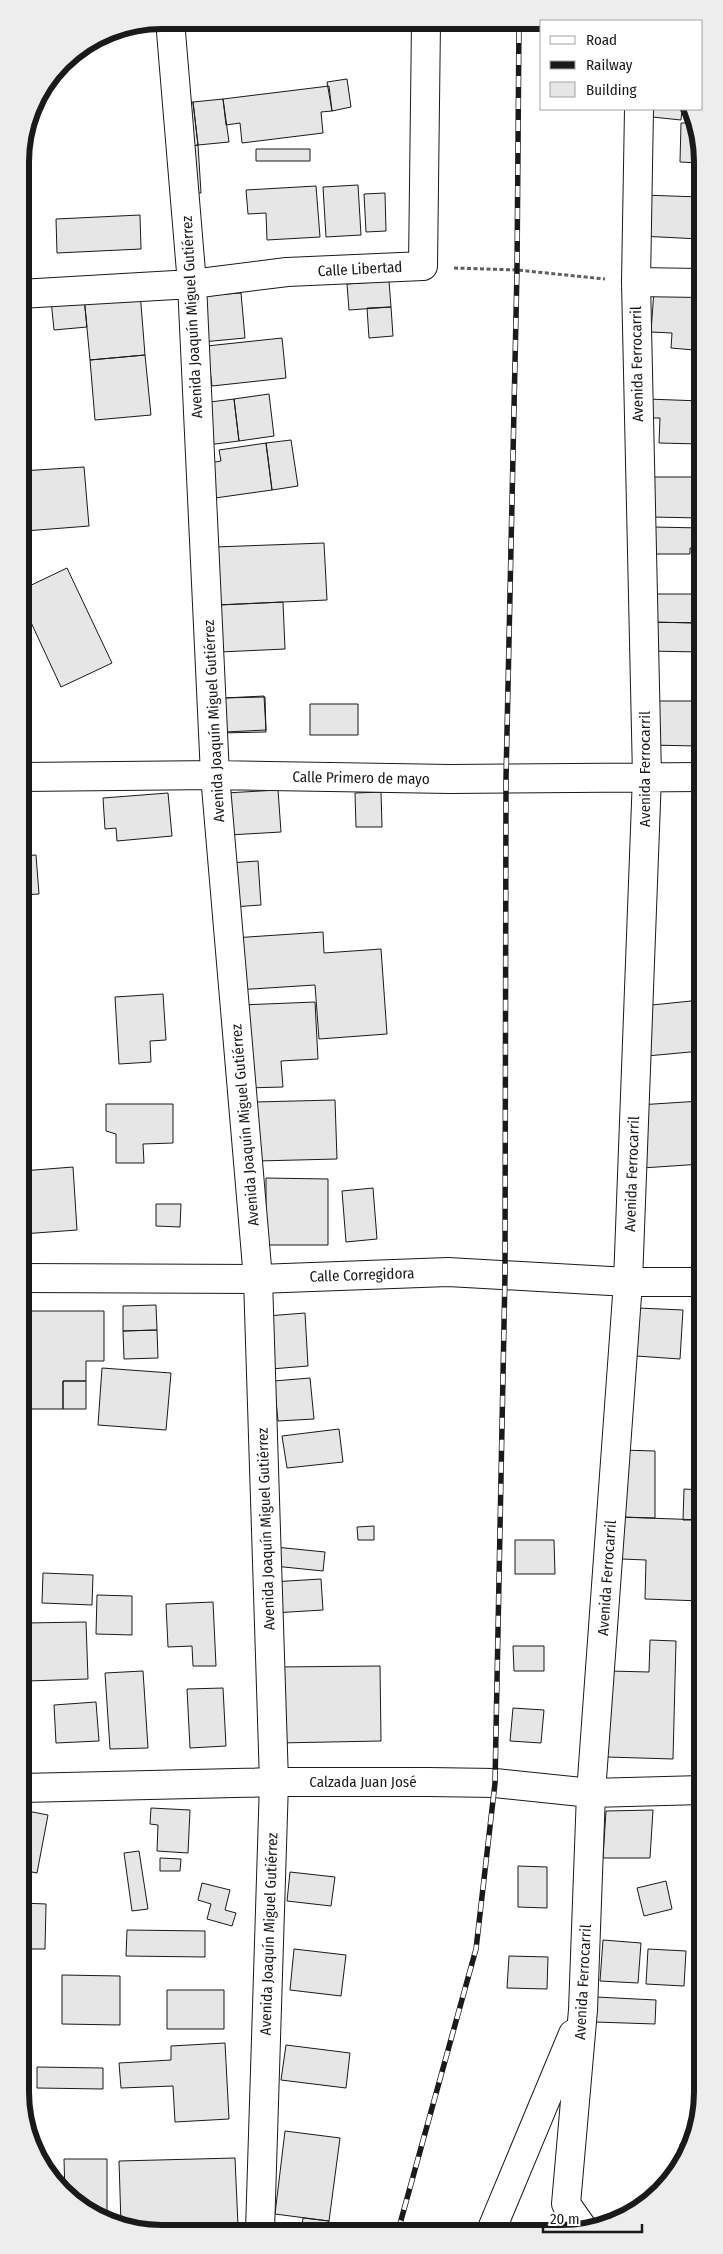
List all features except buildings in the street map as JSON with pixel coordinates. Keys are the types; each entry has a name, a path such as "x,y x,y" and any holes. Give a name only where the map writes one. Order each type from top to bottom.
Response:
{"street":[{"name":"Avenida Joaquín Miguel Gutiérrez","path":"171,29 192,284 215,775 258,1279 274,1782 260,2225"},
{"path":"422,266 426,29"},
{"name":"Avenida Ferrocarril","path":"580,2224 566,2204 583,2010 591,1793 628,1282 647,776 636,282 638,110"},
{"name":"Calle Libertad","path":"29,293 192,284 287,272 422,266"},
{"path":"636,282 694,284"},
{"name":"Calle Primero de mayo","path":"29,777 215,775 450,779 694,777"},
{"name":"Calle Corregidora","path":"29,1278 258,1279 448,1272 628,1282 694,1282"},
{"name":"Calzada Juan José","path":"29,1788 274,1782 495,1783 591,1793 694,1790"},
{"path":"493,2225 583,2010"}],"path":[{"name":"Calle Libertad","path":"422,266 516,270 636,282"}],"railway":[{"path":"400,2225 476,1949 495,1783 505,1274 506,779 517,270 519,29"}]}
